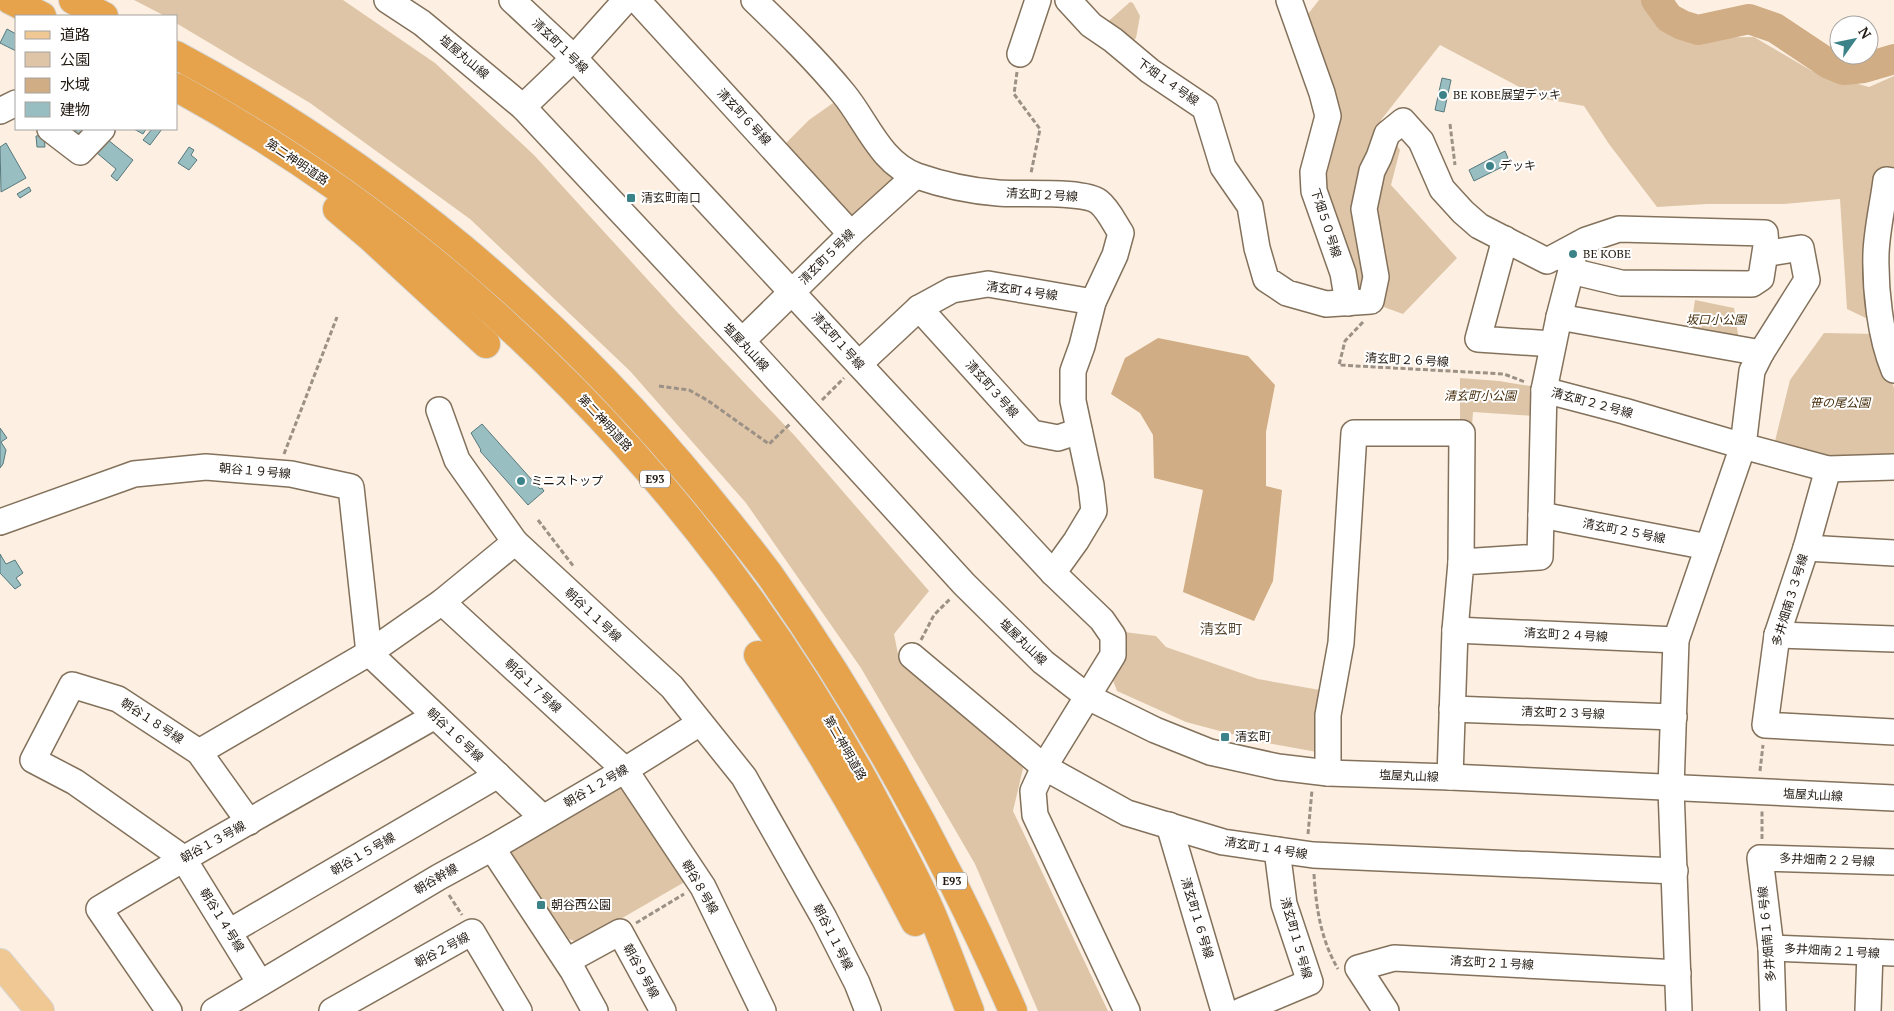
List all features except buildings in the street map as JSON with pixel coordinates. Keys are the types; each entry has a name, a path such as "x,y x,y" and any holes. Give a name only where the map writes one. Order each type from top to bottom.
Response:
{"highway":[{"path":"10,0 40,15"},
{"path":"73,0 102,15"},
{"name":"E93","path":"178,56 302,129 364,173 467,253 571,346 675,457 767,572 848,694 883,754 959,895 1013,1011"},
{"name":"第二神明道路","path":"178,88 251,131 322,178 439,266 492,311 546,361 595,410 645,466 697,528 740,585 820,703 892,833 930,910 970,1011"},
{"path":"178,95 255,148 332,205 377,243 486,344"},
{"path":"758,655 834,774 886,864 933,956 957,1011"},
{"name":"E93","path":"883,754 951,901 994,1011"}],"main road":[{"path":"0,963 40,1011"}],"street":[{"name":"塩屋丸山線","path":"387,0 422,23 523,106 742,341 964,584 1043,662 1088,697 1155,730 1210,752 1320,781 1450,777 1894,798"},
{"name":"清玄町１号線","path":"512,0 574,58 1053,573 1102,620 1113,636 1113,656 1044,767 1033,791 1035,815 1127,1011"},
{"path":"523,106 574,58 626,0"},
{"name":"清玄町６号線","path":"637,0 851,234"},
{"name":"清玄町２号線","path":"754,0 805,50 844,94 875,142 898,165 915,176 961,189 998,193 1076,195 1099,202 1121,233 1115,255 1092,302 1082,346 1072,371 1072,401 1091,485 1094,511 1076,541 1053,573"},
{"path":"1020,54 1038,0"},
{"name":"下畑１４号線","path":"1068,0 1091,25 1113,40 1150,71 1205,108 1223,167 1250,206 1257,248 1266,279 1287,293 1326,304 1359,302"},
{"name":"下畑５０号線","path":"1289,0 1322,93 1328,116 1313,172 1314,191 1343,273 1359,302"},
{"path":"0,111 15,104"},
{"path":"1359,302 1376,277 1364,209 1372,171 1387,134 1404,121 1421,141 1442,189 1479,226 1547,261 1564,263 1621,283 1752,284 1761,278 1766,246 1764,233 1619,229 1586,240 1564,263 1559,317 1544,390"},
{"path":"51,130 80,152 101,130"},
{"name":"清玄町５号線","path":"742,341 851,234 915,176"},
{"path":"1894,181 1886,180 1876,252 1879,307 1888,354 1894,370"},
{"path":"1505,239 1478,339 1553,344"},
{"path":"1679,1011 1675,871 1670,788 1676,640 1743,446 1752,371 1761,353 1807,280 1801,248 1776,252"},
{"name":"清玄町４号線","path":"859,364 919,308 952,290 988,284 1092,302"},
{"name":"清玄町３号線","path":"919,308 1032,433 1058,438 1080,432"},
{"path":"1559,317 1761,353"},
{"name":"清玄町２２号線","path":"1461,562 1540,557 1544,390 1828,468 1894,467"},
{"name":"朝谷１１号線","path":"439,410 457,460 515,542 672,687 744,777 828,926 857,983 868,1011"},
{"path":"1320,781 1328,715 1340,643 1354,433 1462,433 1461,562 1455,630 1450,777"},
{"name":"朝谷１９号線","path":"0,522 134,474 206,466 291,474 351,487 368,653"},
{"name":"多井畑南３３号線","path":"1765,724 1777,635 1806,548 1828,468"},
{"name":"清玄町２５号線","path":"1541,515 1708,547"},
{"path":"200,752 368,653 442,602 515,542"},
{"path":"1806,548 1894,553"},
{"name":"朝谷１７号線","path":"442,602 625,770"},
{"name":"清玄町２４号線","path":"1455,630 1676,640"},
{"path":"1777,635 1894,639"},
{"name":"朝谷１６号線","path":"368,653 542,817"},
{"name":"清玄町１４号線","path":"912,656 1044,767 1127,813 1223,842 1310,855 1675,871"},
{"name":"朝谷１８号線","path":"183,858 75,782 33,760 72,685 118,699 200,752 249,822"},
{"name":"清玄町２３号線","path":"1452,709 1674,717"},
{"name":"朝谷１３号線","path":"169,1011 99,909 183,858 435,716"},
{"name":"朝谷１２号線","path":"492,848 625,770 700,723"},
{"path":"1765,724 1894,732"},
{"name":"朝谷８号線","path":"625,770 702,884 763,1011"},
{"name":"朝谷１５号線","path":"229,932 498,775"},
{"name":"清玄町１６号線","path":"1169,825 1224,1011"},
{"path":"492,848 567,961 595,1011"},
{"name":"朝谷幹線","path":"214,1011 439,877 492,848"},
{"name":"清玄町１５号線","path":"1241,1011 1310,982 1284,904 1278,850"},
{"name":"朝谷１４号線","path":"183,858 260,983"},
{"name":"多井畑南２２号線","path":"1761,858 1894,862"},
{"name":"多井畑南１６号線","path":"1761,858 1771,948 1773,1011"},
{"name":"朝谷２号線","path":"332,1011 472,932 519,1011"},
{"name":"朝谷９号線","path":"567,961 620,932 663,1011"},
{"name":"多井畑南２１号線","path":"1771,948 1882,953"},
{"path":"1868,1011 1882,953"},
{"name":"清玄町２１号線","path":"1386,1011 1358,968 1394,958 1678,973"}],"path":[{"path":"1020,54 1014,94 1040,129 1027,194"},
{"name":"清玄町２６号線","path":"1359,302 1369,315 1346,341 1339,365 1504,374 1544,390"},
{"path":"277,472 337,317"},
{"path":"820,402 859,364"},
{"path":"658,386 690,390 769,444 792,423"},
{"path":"912,656 934,615 951,597"},
{"path":"1760,776 1765,724"},
{"path":"1320,781 1310,855 1318,917 1328,948 1341,976"},
{"path":"1761,858 1762,809"},
{"path":"439,877 472,932"},
{"path":"620,932 702,884"}],"green space":[{"path":"134,0 343,0 435,63 534,155 679,314 795,436 929,591 894,634 900,664 1024,764 1013,811 1108,1011 1038,1011 975,864 861,668 746,503 630,371 470,219 310,103 178,24 178,15 163,15"},
{"path":"1319,0 1644,0 1678,38 1754,37 1812,71 1869,87 1894,76 1894,175 1872,321 1847,309 1840,199 1784,204 1707,204 1657,207 1609,144 1584,106 1540,98 1440,45 1381,120 1400,150 1391,185 1457,258 1403,314 1352,299 1319,175 1334,119 1304,19"},
{"path":"1130,2 1133,3 1140,16 1136,38 1125,50 1103,26"},
{"path":"836,101 894,174 895,183 859,218 847,217 783,146 809,120"},
{"name":"坂口小公園","path":"1695,300 1734,308 1739,341 1703,333 1703,329 1691,327"},
{"name":"笹の尾公園","path":"1824,333 1879,334 1894,388 1894,460 1810,457 1774,445 1790,380"},
{"name":"清玄町小公園","path":"1460,378 1499,381 1536,387 1534,416 1473,412 1472,426 1460,425"},
{"path":"1124,632 1156,636 1166,647 1258,679 1320,690 1317,752 1261,742 1186,722 1117,691 1112,678"},
{"path":"615,786 625,788 688,880 579,943 569,939 510,853 514,843"}],"water":[{"path":"1158,338 1248,356 1275,385 1266,432 1266,486 1282,490 1273,581 1254,621 1183,592 1203,490 1154,478 1153,435 1140,413 1111,394 1125,358"}],"waterway":[{"path":"1656,0 1669,18 1698,30 1749,19 1775,28 1829,64 1844,70 1864,68 1894,59"}],"place":[{"name":"BE KOBE展望デッキ","path":"1443,95"},
{"name":"デッキ","path":"1490,166"},
{"name":"清玄町南口","path":"631,198"},
{"name":"BE KOBE","path":"1573,254"},
{"name":"ミニストップ","path":"521,481"},
{"name":"清玄町","path":"1225,737"},
{"name":"朝谷西公園","path":"541,905"}],"district":[{"name":"清玄町","path":"1221,629"}]}
